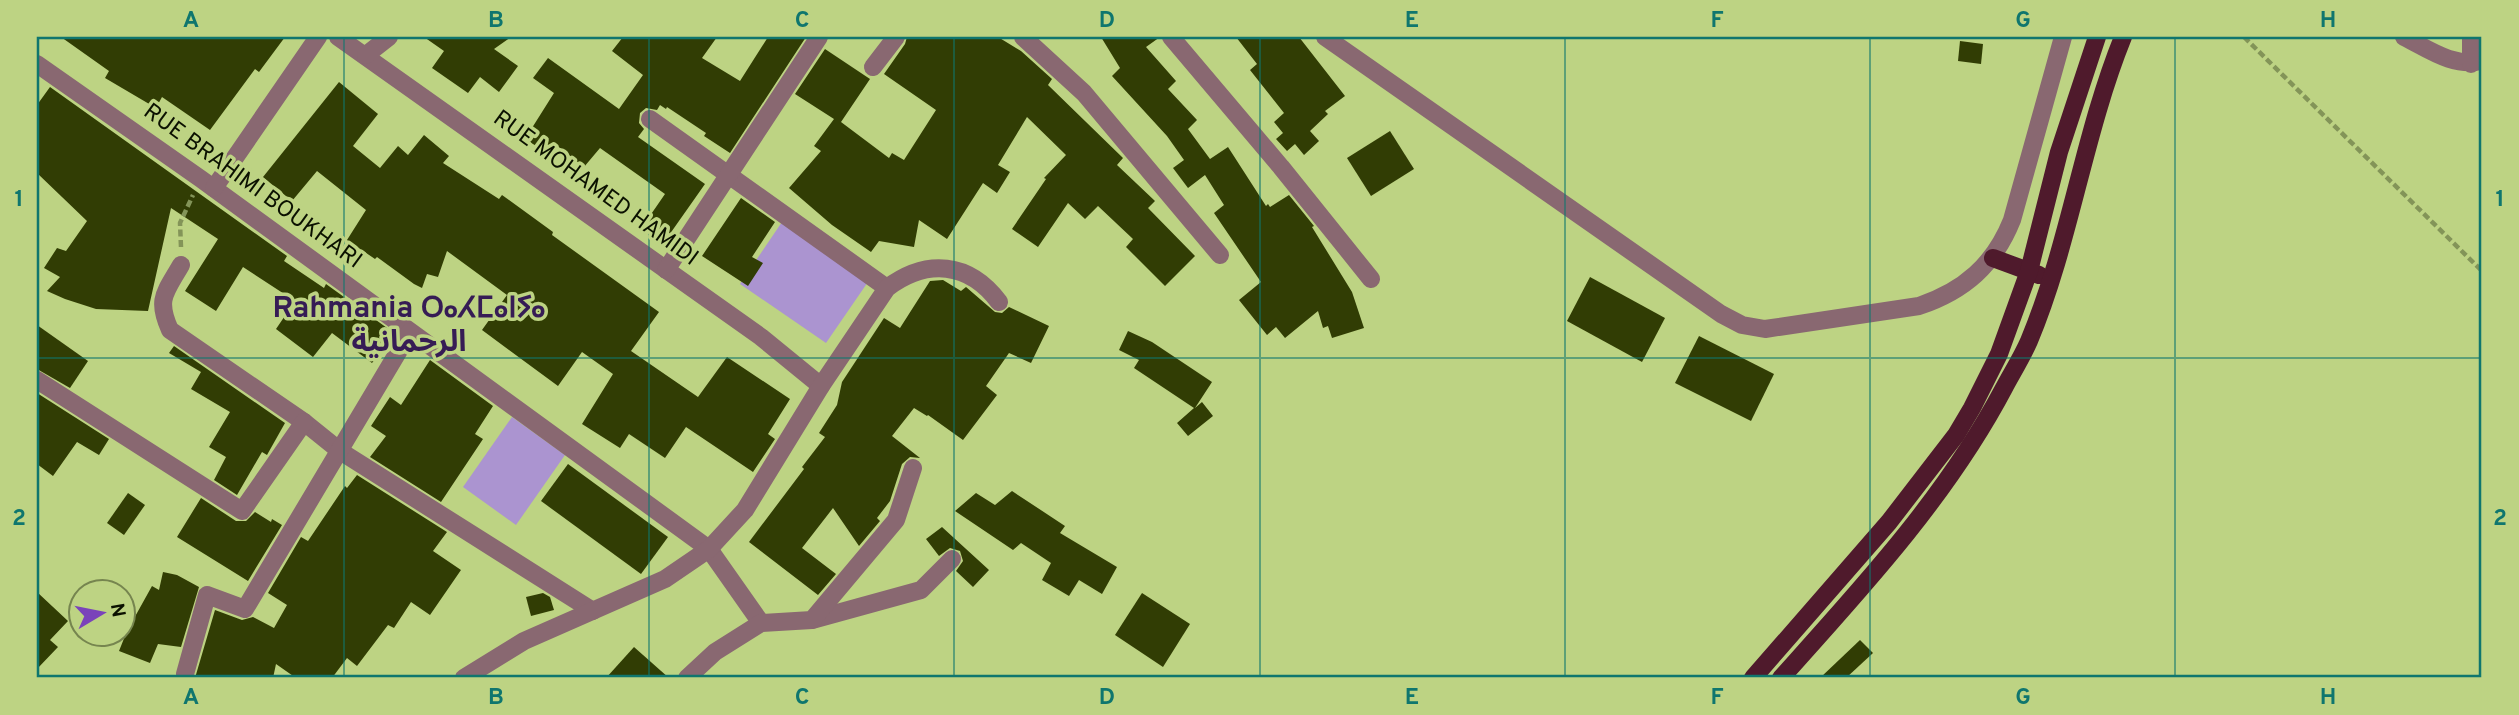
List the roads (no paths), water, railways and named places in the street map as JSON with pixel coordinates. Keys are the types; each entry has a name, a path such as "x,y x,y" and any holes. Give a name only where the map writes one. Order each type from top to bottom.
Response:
{"main road":[{"path":"1753,678 1889,522 1956,435 1999,354 2029,271 2059,152 2097,37"},
{"path":"1781,678 1890,552 1952,474 1978,436 2028,344 2052,280 2100,101 2123,37"},
{"path":"1993,258 2052,280"}],"street":[{"path":"208,184 318,37"},
{"name":"RUE MOHAMED HAMIDI","path":"338,37 761,338 821,386"},
{"path":"366,55 388,37"},
{"path":"666,270 819,37"},
{"path":"873,67 896,37"},
{"path":"1023,37 1084,93 1220,255"},
{"path":"1171,37 1371,279"},
{"path":"1325,37 1721,314 1742,325 1777,329 1919,306 1940,299 1978,274 1993,258 2012,220 2063,37"},
{"path":"2404,37 2447,59 2476,62 2471,37"},
{"name":"RUE BRAHIMI BOUKHARI","path":"37,64 208,184 709,550 761,623"},
{"path":"650,119 887,288"},
{"path":"181,265 165,293 161,310 170,330 304,422 340,451 593,611"},
{"path":"464,678 524,641 665,579 709,550 745,510 821,386 887,288 905,276 925,269 953,270 979,282 999,302"},
{"path":"185,674 207,595 245,609 410,332"},
{"path":"37,380 242,511 304,422"},
{"path":"811,620 896,520 913,468"},
{"path":"687,678 715,652 761,623 811,620 921,590 952,559"}],"district":[{"name":"Rahmania ⵔⴰⵃⵎⴰⵏⵢⴰ الرحمانية","path":"409,326"}]}
